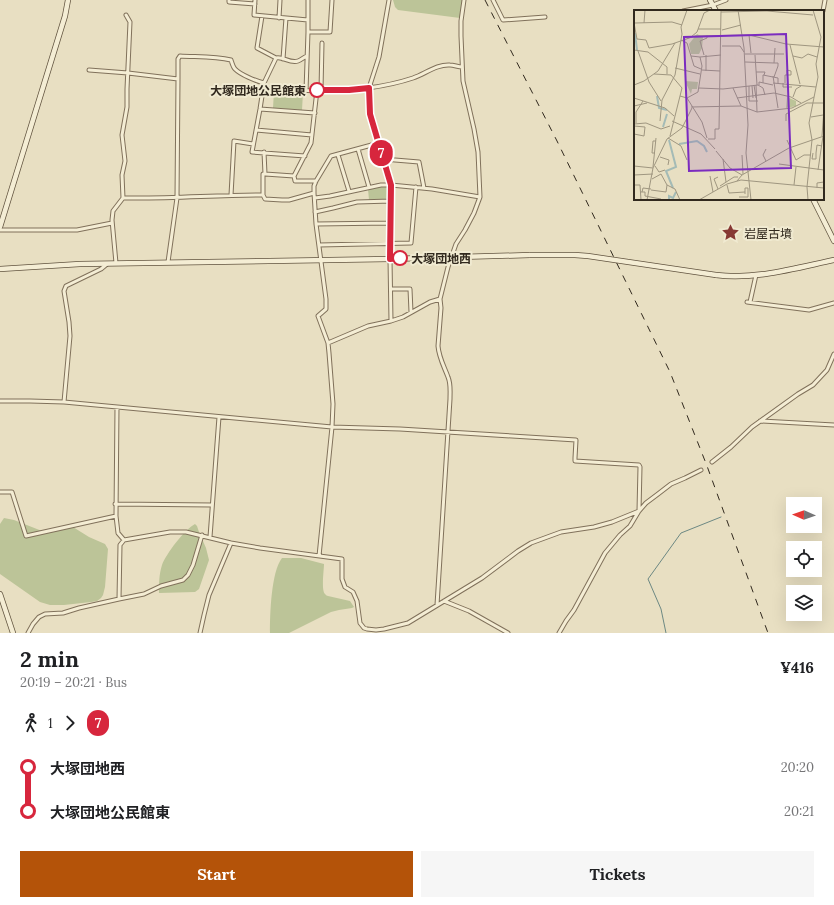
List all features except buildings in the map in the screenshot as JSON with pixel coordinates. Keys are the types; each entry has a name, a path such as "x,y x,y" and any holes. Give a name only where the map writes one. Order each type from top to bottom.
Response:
{"street":[{"path":"68,0 65,16 0,229 77,230 112,223"},
{"path":"229,0 229,2 255,2 254,16 308,20"},
{"path":"279,18 280,0"},
{"path":"306,91 308,0"},
{"path":"308,32 330,32 332,0"},
{"path":"389,0 379,57 369,88 370,114 391,185 391,321"},
{"path":"437,605 450,385 440,359 438,346 441,308 440,299 456,244 478,206 480,197 478,152 463,81 461,21 464,0"},
{"path":"493,0 503,20 545,18"},
{"path":"710,0 716,10"},
{"path":"688,10 713,5 726,0"},
{"path":"823,10 825,0"},
{"path":"116,263 112,223 113,211 123,198 122,175 125,161 122,135 127,107 130,22 126,15"},
{"path":"262,16 257,48 276,58 292,62 298,61 307,56"},
{"path":"283,59 286,18"},
{"path":"316,181 295,181 294,176 311,143 319,90 322,44"},
{"path":"168,262 177,198 178,59 180,56 231,60 235,69 248,77 264,83"},
{"path":"276,58 264,83 252,152 305,156"},
{"path":"263,88 306,91 369,88 410,79 441,66 450,65 462,67"},
{"path":"89,70 178,79"},
{"path":"260,109 315,113"},
{"path":"256,130 312,135"},
{"path":"231,195 234,141 253,144"},
{"path":"319,556 333,404 328,343 318,316 326,309 326,299 316,224 314,186 331,156 379,142"},
{"path":"358,149 369,187"},
{"path":"264,152 265,174 263,174 263,195 265,199 282,200 314,193"},
{"path":"338,155 349,192"},
{"path":"383,159 419,162 424,188"},
{"path":"265,174 294,176"},
{"path":"314,198 381,185 445,190 480,197"},
{"path":"319,245 411,243 416,187"},
{"path":"123,198 263,195"},
{"path":"814,200 834,241"},
{"path":"315,212 357,202 391,201"},
{"path":"316,224 390,223"},
{"path":"0,269 108,263 575,255 734,277 756,275 834,260"},
{"path":"64,402 70,336 64,291 66,286 101,269 108,263"},
{"path":"756,275 749,302 809,310 834,303"},
{"path":"391,289 410,289 411,312"},
{"path":"328,343 368,326 403,317 430,302 440,299"},
{"path":"712,462 731,447 752,427 813,385 827,370 834,354"},
{"path":"0,401 64,402 332,427 400,428 576,440 575,461 637,465 640,467 639,511"},
{"path":"117,407 115,504 118,533 124,540"},
{"path":"210,537 219,417"},
{"path":"760,421 834,425"},
{"path":"559,633 606,553 620,535 630,526 639,511 646,503 671,484 701,470"},
{"path":"0,492 12,492 26,536 116,516"},
{"path":"115,504 212,505"},
{"path":"119,599 120,545 124,540 170,532 186,532 260,548 342,559 342,579 345,587 353,592 357,601 360,623 364,628 376,632 408,623 482,578 531,543 561,532 594,527 612,522 639,511"},
{"path":"28,633 39,617 45,614 63,613 79,608 144,594 161,586 183,580 188,575 202,535"},
{"path":"200,633 209,595 231,542"},
{"path":"0,594 13,633"},
{"path":"444,601 469,611 508,633"}],"green space":[{"path":"393,0 463,0 460,18 398,10 395,7"},
{"path":"274,91 303,92 302,110 273,108"},
{"path":"387,187 389,189 389,197 386,199 369,200 368,189"},
{"path":"4,518 14,520 42,531 73,527 89,537 105,544 108,549 105,587 101,598 97,601 91,602 50,605 40,602 0,574 0,524"},
{"path":"195,524 206,548 209,560 199,589 195,592 159,593 160,572 164,560 181,536"},
{"path":"282,558 301,558 324,564 323,584 325,594 350,601 354,607 331,612 289,633 270,633 273,583 275,573"}],"waterway":[{"path":"666,633 661,609 648,579 681,533 721,517"}],"railway":[{"path":"485,0 557,141 670,372 707,466 768,633"}],"bus line":[{"name":"7","path":"317,90 349,90 369,88 370,114 391,185 390,259 400,258"}],"place":[{"name":"大塚団地公民館東","path":"317,90"},
{"name":"岩屋古墳","path":"731,233"},
{"name":"大塚団地西","path":"400,258"}]}
